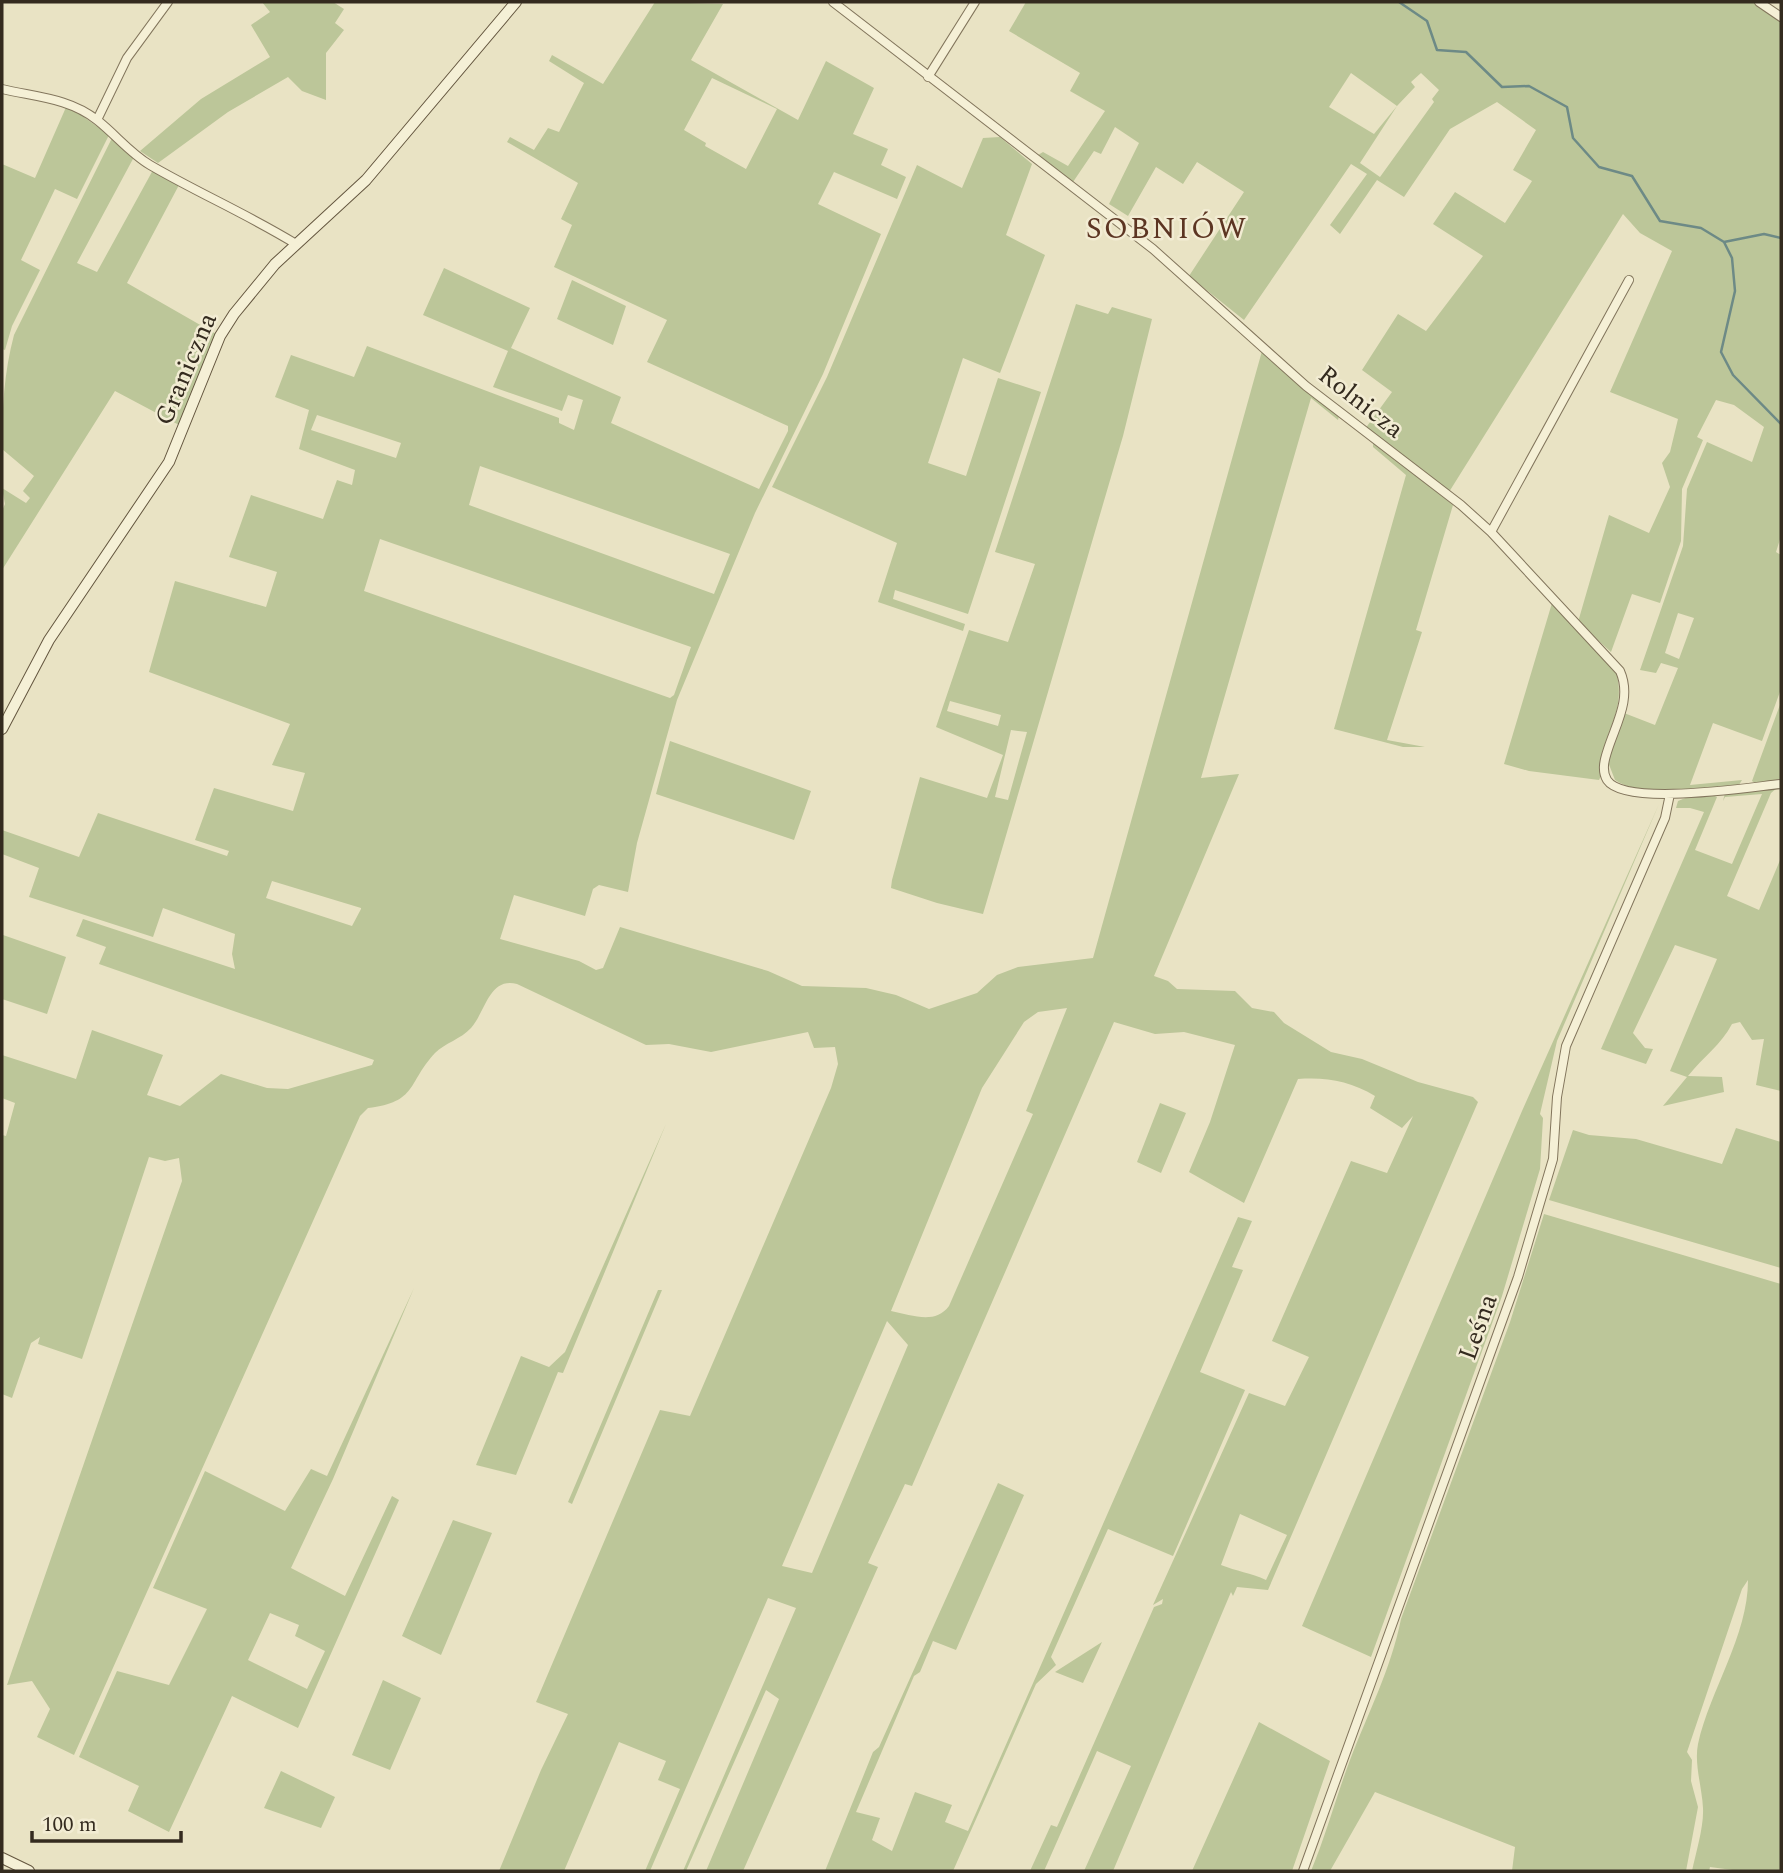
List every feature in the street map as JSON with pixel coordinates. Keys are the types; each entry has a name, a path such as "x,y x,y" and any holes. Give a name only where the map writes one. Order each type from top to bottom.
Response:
{"street":[{"path":"97,120 127,58 168,2"},
{"name":"Graniczna","path":"2,729 26,678 65,613 169,462 220,336 234,314 262,277 366,180 516,2"},
{"name":"Rolnicza","path":"833,2 1153,249 1306,386 1491,531 1620,671 1625,697 1604,764 1606,777 1621,789 1670,794 1781,784"},
{"path":"928,77 975,2"},
{"path":"1759,2 1781,17"},
{"path":"2,89 52,98 97,120 126,148 149,164 296,244"},
{"path":"1491,531 1629,280"},
{"name":"Leśna","path":"1303,1871 1518,1277 1553,1159 1558,1086 1566,1046 1665,818 1670,794"},
{"path":"2,1858 29,1871"}],"green space":[{"path":"262,2 333,2 344,9 335,23 344,30 326,53 326,100 302,91 288,77 228,112 158,163 140,151 201,99 270,57 251,25 270,12"},
{"path":"655,2 723,4 691,60 798,120 826,61 874,88 853,134 888,149 881,165 906,177 897,199 834,172 818,204 881,234 823,374 755,513 677,700 637,843 628,892 599,885 593,889 585,916 514,895 500,939 579,961 596,970 603,968 620,927 768,971 802,986 866,988 896,995 929,1009 977,993 997,975 1018,967 1093,958 1262,351 1339,416 1338,420 1311,398 1201,778 1239,774 1154,976 1168,981 1177,989 1235,991 1252,1008 1274,1012 1284,1023 1331,1052 1362,1059 1418,1082 1473,1097 1478,1102 1268,1590 1237,1587 1233,1596 1231,1592 1113,1871 1084,1871 1131,1766 1097,1751 1044,1871 1030,1871 1051,1825 1057,1827 1154,1607 1162,1604 1163,1599 1153,1605 1249,1393 1285,1406 1309,1357 1272,1341 1351,1161 1387,1173 1413,1116 1402,1128 1370,1108 1375,1096 1366,1091 1338,1081 1298,1079 1244,1203 1189,1172 1210,1122 1235,1045 1184,1032 1155,1034 1114,1022 912,1486 905,1484 868,1563 878,1567 743,1871 706,1871 779,1699 766,1690 686,1871 683,1871 796,1608 768,1598 650,1871 645,1871 680,1789 658,1780 666,1761 619,1742 564,1871 499,1871 541,1770 568,1714 536,1702 660,1410 690,1416 831,1088 838,1064 835,1047 814,1048 808,1032 711,1052 669,1044 646,1045 517,984 508,983 494,990 471,1028 435,1053 404,1096 384,1105 368,1108 360,1116 74,1755 37,1737 50,1709 32,1681 7,1685 182,1181 179,1158 165,1161 149,1157 82,1359 38,1344 40,1337 31,1343 12,1398 2,1394 2,1135 6,1136 15,1103 2,1098 2,1055 76,1079 92,1030 163,1055 147,1095 180,1106 221,1074 267,1088 288,1089 372,1065 374,1060 99,964 106,947 76,936 83,919 235,969 232,954 235,934 163,908 153,937 29,897 39,868 2,854 2,830 79,857 98,813 227,856 229,851 195,840 214,788 293,811 305,773 272,765 290,724 149,672 175,581 266,607 277,572 229,557 251,495 323,519 337,480 352,485 355,470 299,449 309,410 275,397 291,355 354,377 367,346 559,418 559,423 574,430 583,400 568,395 562,411 493,387 508,351 423,315 444,268 530,308 511,348 621,397 611,423 759,489 788,426 647,362 667,320 554,267 572,225 561,219 578,183 507,142 510,137 534,150 548,128 559,132 584,83 549,61 552,55 603,84","holes":["712,78 777,109 746,169 705,146 706,143 684,130","317,415 401,443 396,458 311,430","480,466 730,554 714,594 469,505","380,539 691,647 674,695 670,698 364,591","272,881 361,908 352,926 266,898","1067,1008 1026,1111 1033,1114 949,1306 943,1312 930,1317 891,1311 982,1088 1024,1022 1038,1012","887,1321 908,1345 812,1573 782,1566","1240,1514 1287,1535 1266,1580 1221,1565"]},
{"path":"1026,2 1753,2 1781,22 1781,536 1776,552 1781,555 1781,689 1762,741 1713,723 1690,785 1742,780 1739,785 1675,792 1641,789 1615,780 1608,762 1624,713 1655,725 1678,668 1661,663 1656,673 1640,670 1683,546 1687,489 1707,442 1752,462 1764,427 1734,405 1716,400 1697,437 1703,440 1682,489 1681,541 1660,603 1632,594 1611,652 1578,622 1609,515 1649,533 1670,487 1662,463 1670,452 1678,419 1610,392 1672,251 1640,233 1623,214 1449,492 1365,429 1392,392 1362,370 1398,314 1426,331 1483,256 1433,224 1455,192 1505,223 1532,181 1513,170 1536,130 1497,102 1450,129 1404,197 1377,180 1340,234 1330,225 1367,174 1351,164 1244,320 1189,276 1244,192 1197,162 1183,184 1156,167 1128,216 1109,204 1139,143 1115,127 1101,154 1094,151 1073,182 1038,155 1043,152 1068,166 1105,111 1070,91 1080,73 1009,31","holes":["1351,73 1397,106 1374,134 1329,107","1421,73 1439,90 1432,99 1434,102 1380,177 1360,163 1397,106 1415,87 1411,82","1678,613 1694,618 1679,659 1665,653"]},
{"path":"67,105 109,135 77,199 55,189 21,260 40,270 12,326 5,350 2,349 2,164 35,178"},
{"path":"1000,137 1032,164 1006,235 1045,255 1000,373 963,358 928,463 966,476 998,378 1041,392 968,614 895,590 893,599 965,624 963,631 878,602 897,543 772,487 827,377 917,165 962,188 983,138"},
{"path":"112,138 134,157 77,263 97,272 153,170 179,185 127,283 216,334 181,426 115,391 2,570 2,511 5,504 2,488 26,503 30,498 23,491 34,476 2,449 4,391 14,335"},
{"path":"572,280 626,306 613,345 557,319"},
{"path":"1076,304 1108,314 1112,307 1152,319 1123,436 983,914 891,888 920,777 987,798 1003,755 936,727 969,630 1008,642 1035,564 995,552","holes":["950,701 1001,715 998,726 947,711","1011,730 1027,732 1008,800 995,797"]},
{"path":"1373,442 1453,505 1416,630 1422,632 1387,740 1425,747 1403,747 1334,729 1406,475 1373,447"},
{"path":"1552,603 1615,668 1618,702 1602,754 1599,780 1529,771 1504,764"},
{"path":"1781,702 1781,781 1755,783 1752,781"},
{"path":"670,741 811,791 794,840 656,794"},
{"path":"1777,788 1771,793 1727,896 1759,910 1781,858 1781,1091 1756,1085 1764,1039 1752,1040 1740,1022 1732,1024 1723,1038 1688,1076 1722,1077 1724,1092 1663,1106 1687,1077 1670,1071 1717,959 1675,945 1633,1033 1645,1048 1653,1049 1646,1064 1601,1049 1704,812 1676,808 1678,801 1703,794 1717,797 1695,850 1732,864 1762,794 1725,797 1723,801 1725,793"},
{"path":"1659,804 1557,1041 1540,1114 1543,1118 1540,1169 1502,1296 1371,1657 1302,1626 1522,1111"},
{"path":"3,935 66,957 47,1014 2,999"},
{"path":"1160,1103 1186,1113 1161,1173 1137,1162"},
{"path":"666,1124 563,1373 558,1372 516,1475 476,1465 521,1356 549,1367 565,1352"},
{"path":"1736,1128 1781,1142 1781,1268 1549,1200 1573,1130 1589,1135 1636,1139 1722,1164"},
{"path":"1544,1214 1781,1284 1781,1871 1740,1871 1710,1867 1709,1871 1692,1871 1703,1815 1698,1744 1742,1622 1748,1580 1742,1589 1687,1752 1692,1760 1691,1781 1698,1807 1686,1871 1512,1871 1515,1847 1375,1792 1330,1871 1311,1871 1510,1322"},
{"path":"1238,1217 1252,1221 1232,1267 1243,1270 1200,1372 1245,1390 1173,1556 1108,1529 1051,1657 1056,1665 1036,1684 953,1871 825,1871 873,1752 879,1747 998,1483 1024,1495 956,1650 933,1641 920,1672 914,1676 856,1812 880,1818 872,1840 892,1851 915,1792 952,1805 945,1822 968,1831"},
{"path":"414,1288 333,1479 291,1568 345,1596 392,1496 399,1500 298,1728 232,1696 169,1832 128,1811 139,1786 79,1757 117,1671 169,1685 207,1609 153,1588 205,1471 285,1511 311,1469 327,1476","holes":["270,1613 299,1625 295,1636 325,1651 307,1689 248,1660"]},
{"path":"658,1290 662,1290 572,1504 568,1502"},
{"path":"453,1520 492,1533 441,1655 402,1636"},
{"path":"1102,1642 1083,1683 1055,1672"},
{"path":"383,1680 421,1698 390,1770 352,1755"},
{"path":"1259,1722 1330,1761 1292,1871 1192,1871"},
{"path":"281,1771 335,1797 321,1828 264,1808"}],"waterway":[{"path":"1399,2 1427,21 1437,50 1466,52 1502,87 1529,86 1567,107 1573,138 1599,167 1632,176 1660,221 1701,228 1724,242 1764,234 1781,238"},
{"path":"1724,242 1732,258 1735,291 1721,352 1733,375 1781,424"}],"district":[{"name":"SOBNIÓW","path":"1167,229"}]}
